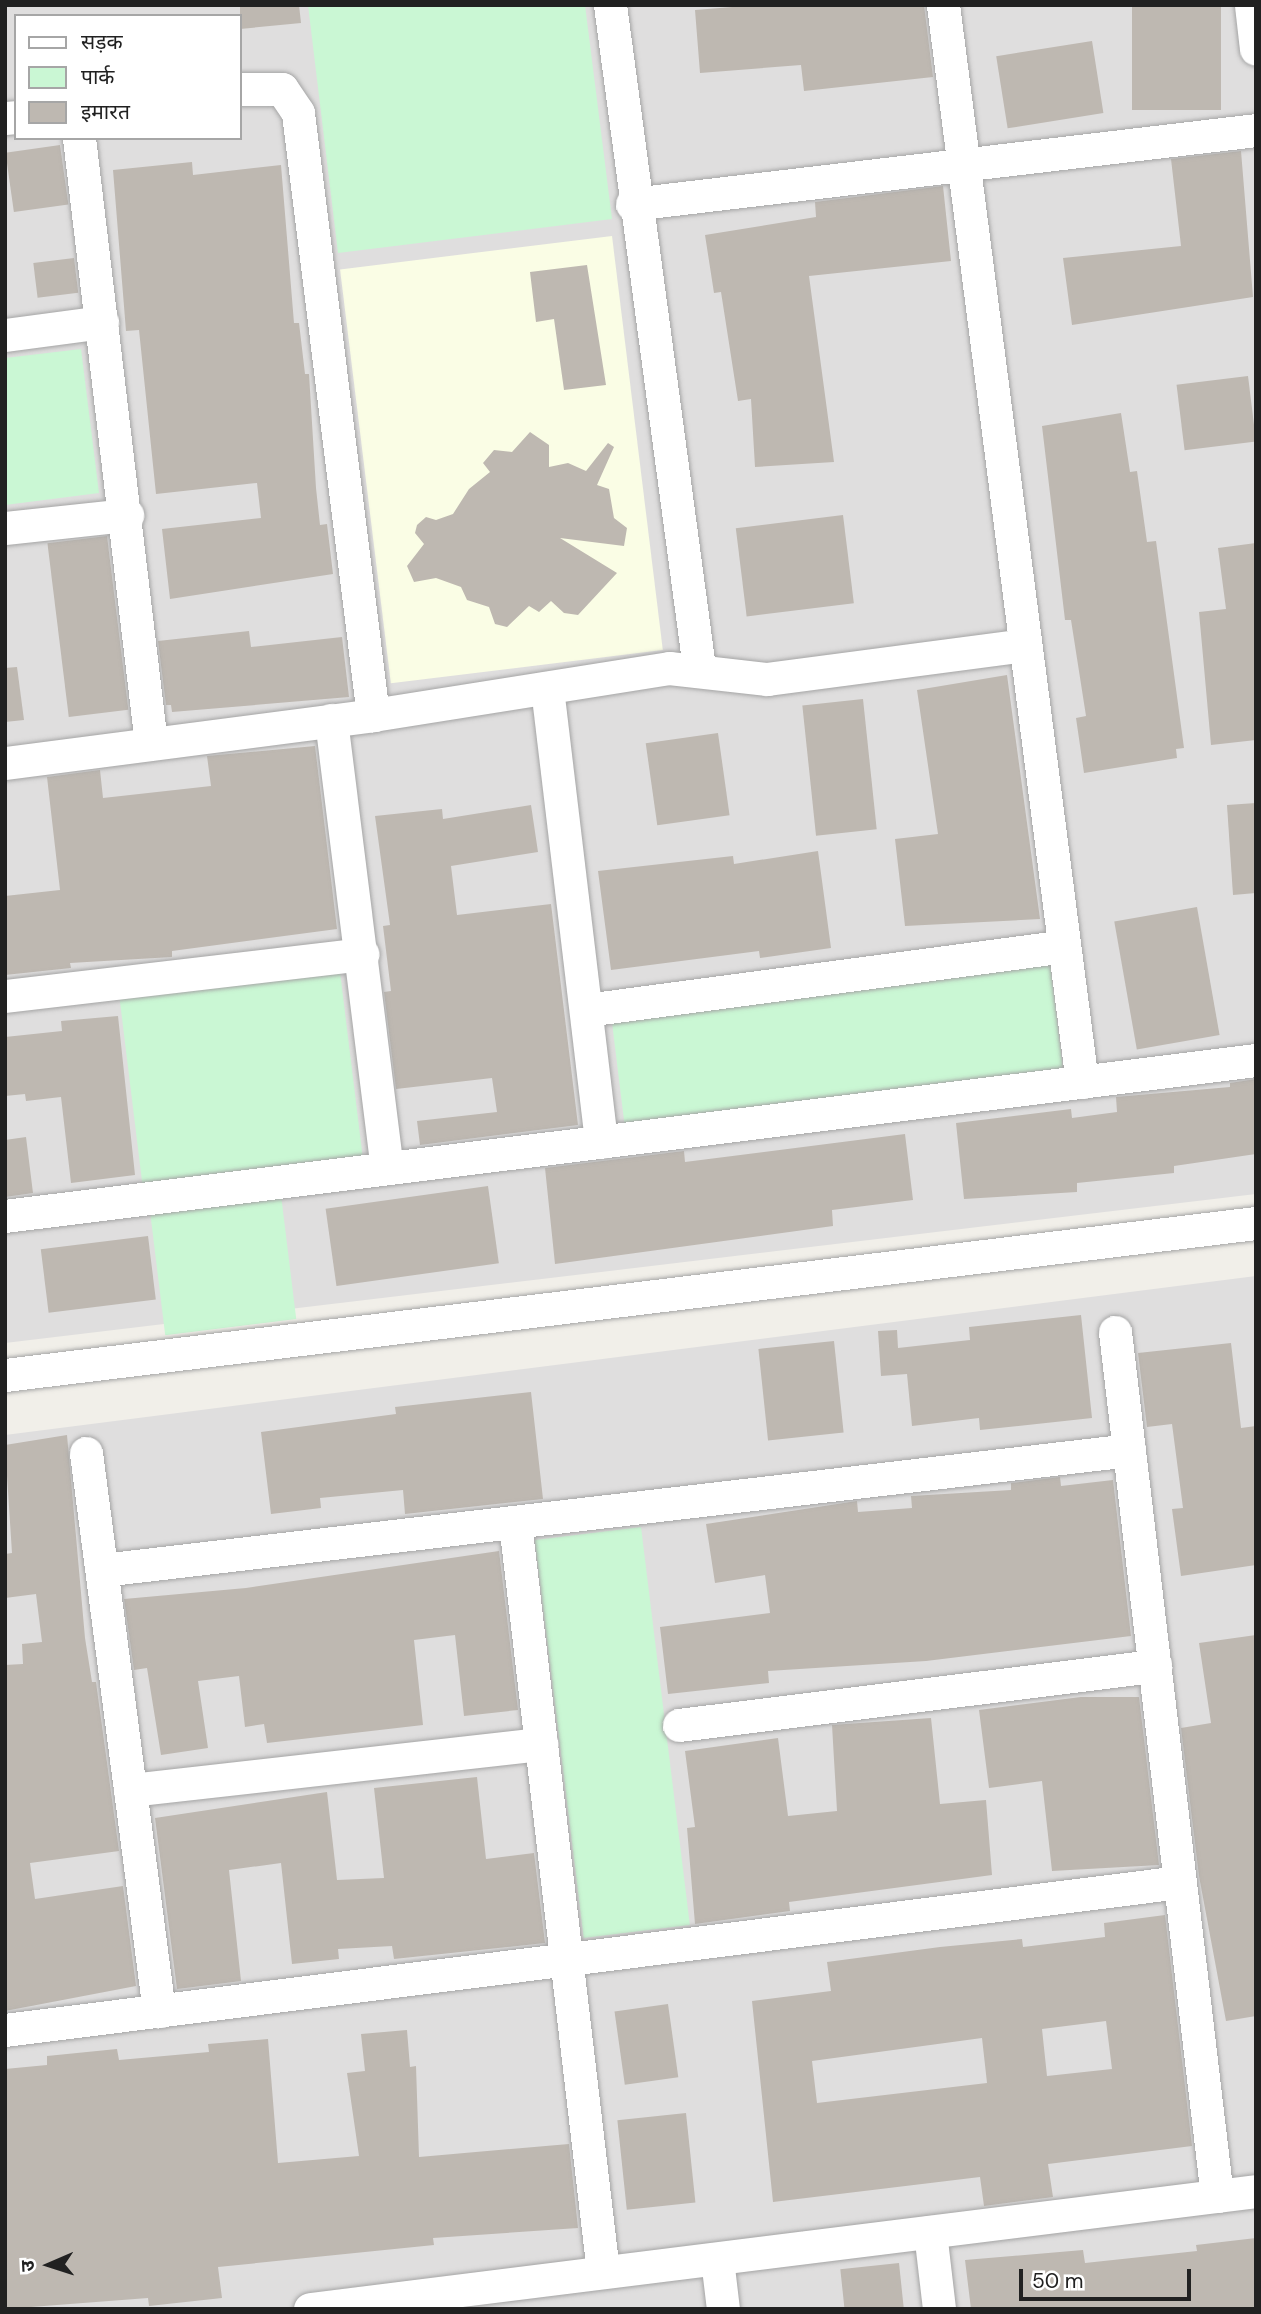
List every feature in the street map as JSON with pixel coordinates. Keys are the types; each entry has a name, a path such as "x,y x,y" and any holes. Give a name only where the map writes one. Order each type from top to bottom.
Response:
{"street":[{"path":"610,5 632,204 699,668"},
{"path":"943,5 1082,1082"},
{"path":"1251,5 1256,49"},
{"path":"242,89 282,89 298,113 373,715"},
{"path":"632,204 1256,130"},
{"path":"79,140 127,515 151,744"},
{"path":"5,335 102,322"},
{"path":"5,528 127,515"},
{"path":"5,763 373,715 699,668 734,679 767,679 1025,645"},
{"path":"547,688 601,1142"},
{"path":"331,720 363,954 387,1168"},
{"path":"586,1010 1064,946"},
{"path":"5,996 363,954"},
{"path":"5,1216 1256,1060"},
{"path":"5,1375 1256,1223"},
{"path":"1115,1332 1217,2196"},
{"path":"102,1570 1129,1450"},
{"path":"86,1453 159,2011"},
{"path":"515,1522 603,2272"},
{"path":"679,1725 1155,1666"},
{"path":"131,1790 541,1744"},
{"path":"5,2030 1181,1882"},
{"path":"310,2309 1256,2192"},
{"path":"930,2232 939,2309"},
{"path":"717,2259 723,2309"}],"shaded area":[{"path":"5,5 1256,5 1256,1194 5,1343"},
{"path":"612,236 663,650 391,683 340,269"},
{"path":"1256,1276 1256,2309 5,2309 5,1435"}],"green space":[{"path":"308,5 585,5 612,219 338,253"},
{"path":"81,349 99,493 5,505 5,358"},
{"path":"1050,963 1063,1072 625,1126 611,1017"},
{"path":"340,972 363,1160 143,1187 120,999"},
{"path":"281,1195 296,1319 165,1335 150,1211"},
{"path":"641,1527 690,1925 584,1938 535,1540"}],"building":[{"path":"240,5 299,5 301,23 242,29"},
{"path":"757,5 924,5 933,77 804,91 801,65 700,73 695,10"},
{"path":"1132,5 1221,5 1221,110 1132,110"},
{"path":"1092,41 1103,113 1008,128 996,56"},
{"path":"60,145 68,204 14,212 6,153"},
{"path":"1241,151 1253,297 1072,325 1063,258 1181,246 1171,159"},
{"path":"192,162 193,175 281,165 294,323 299,323 305,374 309,374 320,525 327,524 333,574 170,599 162,529 261,518 257,483 156,494 139,330 126,331 113,170"},
{"path":"943,186 951,261 809,276 834,462 755,467 751,399 738,401 721,292 714,293 705,235 816,217 815,202"},
{"path":"74,258 78,293 38,298 33,263"},
{"path":"587,265 606,385 564,390 554,319 536,322 530,272"},
{"path":"1248,376 1256,442 1185,450 1177,385"},
{"path":"1121,413 1130,472 1137,471 1147,542 1156,541 1184,748 1176,749 1177,758 1084,773 1076,718 1086,716 1071,620 1065,620 1042,426"},
{"path":"530,432 549,445 549,467 568,463 586,471 608,443 614,447 597,485 609,489 614,518 627,528 624,546 560,538 617,573 578,615 564,613 551,601 539,612 529,606 507,627 495,624 489,607 467,600 461,587 436,578 414,582 407,566 424,544 415,533 417,525 426,517 436,520 453,514 469,489 490,472 483,463 494,450 512,452"},
{"path":"843,515 854,603 747,616 736,528"},
{"path":"107,536 128,710 69,717 47,543"},
{"path":"1256,543 1256,740 1211,745 1199,612 1226,609 1218,548"},
{"path":"249,631 251,647 342,637 349,697 172,712 171,705 166,705 158,641"},
{"path":"17,667 24,720 5,722 5,668"},
{"path":"1007,675 1040,919 905,926 895,839 938,834 917,690"},
{"path":"863,699 877,829 816,836 802,705"},
{"path":"718,733 730,815 657,825 646,743"},
{"path":"315,746 337,929 172,951 172,957 70,963 71,968 5,975 5,896 60,890 47,777 100,770 103,798 211,786 207,756"},
{"path":"1256,803 1256,893 1233,895 1227,805"},
{"path":"531,805 538,852 451,866 457,915 551,904 578,1125 420,1145 417,1121 497,1112 492,1078 396,1089 384,992 391,991 383,926 390,925 375,816 442,809 443,819"},
{"path":"818,851 831,948 760,958 759,951 611,970 598,871 733,856 734,864"},
{"path":"1197,907 1220,1035 1137,1050 1114,922"},
{"path":"118,1016 135,1175 71,1183 61,1097 26,1101 25,1094 5,1096 5,1037 62,1031 61,1021"},
{"path":"1256,1079 1256,1154 1174,1166 1174,1173 1077,1183 1077,1192 964,1199 956,1123 1071,1109 1072,1118 1117,1112 1116,1097 1230,1087 1230,1083"},
{"path":"905,1134 913,1200 832,1210 833,1226 555,1264 545,1168 684,1151 685,1162"},
{"path":"26,1137 33,1193 5,1197 5,1140"},
{"path":"488,1186 499,1263 336,1286 326,1209"},
{"path":"148,1236 156,1300 49,1313 41,1249"},
{"path":"1081,1315 1092,1418 980,1430 979,1418 912,1426 907,1374 881,1376 878,1331 897,1330 898,1348 970,1340 969,1327"},
{"path":"834,1341 844,1432 768,1440 758,1349"},
{"path":"1231,1343 1241,1428 1256,1426 1256,1565 1181,1576 1172,1509 1183,1508 1172,1424 1147,1427 1138,1353"},
{"path":"531,1392 543,1499 405,1514 403,1490 320,1498 321,1508 271,1514 261,1432 396,1414 395,1407"},
{"path":"67,1435 85,1638 92,1682 96,1682 119,1851 30,1863 35,1899 123,1886 136,1986 5,2011 5,1665 23,1664 22,1644 42,1642 36,1594 5,1598 5,1554 12,1553 5,1445"},
{"path":"1060,1477 1061,1486 1113,1480 1131,1636 926,1661 768,1671 769,1683 668,1694 660,1627 770,1613 765,1575 715,1583 706,1524 857,1501 858,1512 912,1508 911,1496 1011,1490 1011,1483"},
{"path":"499,1551 518,1710 464,1716 455,1635 414,1640 423,1725 267,1743 264,1724 245,1727 239,1676 198,1681 208,1748 161,1755 147,1668 134,1670 124,1599 246,1588"},
{"path":"1256,1635 1256,2016 1226,2021 1199,1876 1181,1728 1211,1723 1199,1643"},
{"path":"1081,1697 1139,1697 1159,1865 1052,1871 1042,1781 989,1788 979,1710"},
{"path":"931,1718 940,1804 986,1800 992,1875 789,1902 790,1911 695,1924 687,1828 695,1827 685,1751 778,1738 788,1816 837,1811 832,1725"},
{"path":"477,1777 486,1859 534,1853 545,1943 394,1959 392,1946 338,1949 339,1959 292,1964 281,1863 229,1870 241,1981 177,1989 155,1818 327,1792 337,1880 384,1878 374,1788"},
{"path":"1165,1915 1192,2146 1048,2164 1053,2197 984,2206 980,2177 773,2202 752,2001 831,1991 827,1962 1022,1939 1023,1947 1105,1937 1104,1923","holes":["1106,2021 1112,2069 1047,2076 1042,2029","982,2038 987,2083 817,2103 812,2061"]},
{"path":"668,2004 678,2077 625,2085 615,2012"},
{"path":"407,2030 410,2067 416,2066 419,2157 569,2144 578,2228 433,2238 434,2245 218,2267 222,2298 149,2306 148,2298 5,2309 5,2069 47,2065 47,2056 117,2049 119,2060 209,2052 208,2044 268,2039 278,2163 359,2156 347,2073 365,2071 361,2034"},
{"path":"686,2113 695,2203 627,2210 617,2120"},
{"path":"1256,2238 1256,2309 971,2309 965,2260 1083,2250 1085,2263 1197,2251 1196,2245"},
{"path":"899,2263 904,2309 845,2309 840,2269"}]}
